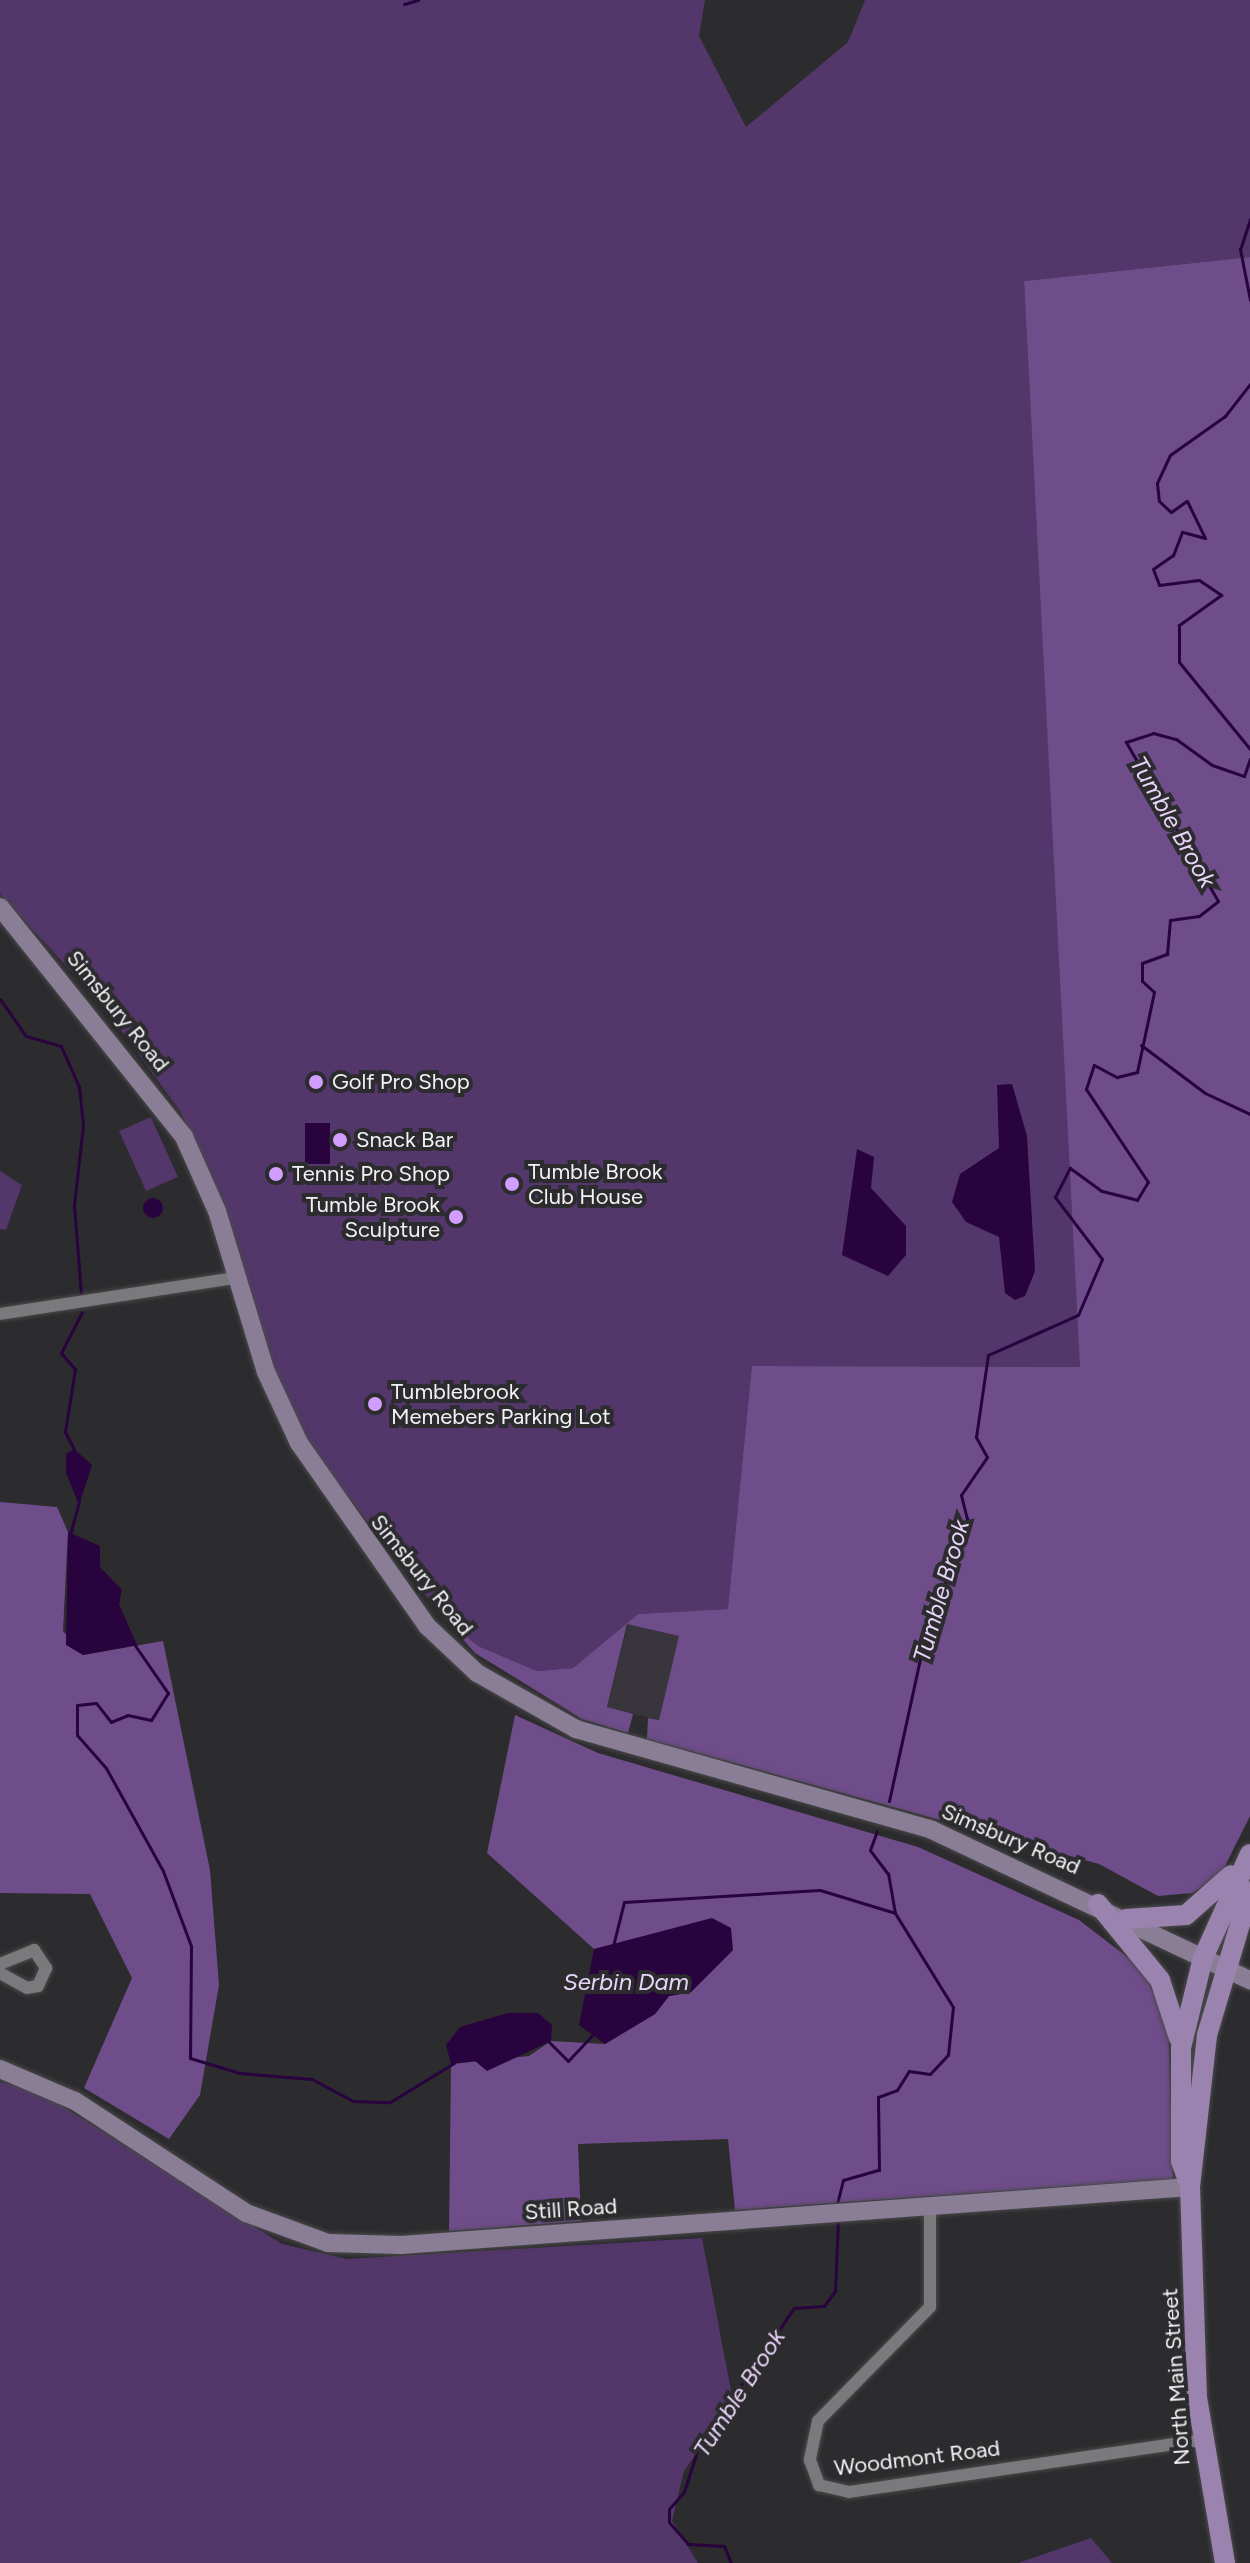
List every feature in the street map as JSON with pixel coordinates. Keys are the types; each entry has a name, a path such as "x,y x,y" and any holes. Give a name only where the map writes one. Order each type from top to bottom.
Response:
{"main road":[{"name":"Simsbury Road","path":"0,907 184,1137 236,1278 266,1372 299,1443 427,1626 477,1673 576,1729 932,1830 1098,1904 1250,1980"},
{"path":"1126,1919 1195,1912 1245,1860"},
{"path":"1212,1962 1245,1860"},
{"path":"1212,1962 1250,1891"},
{"path":"1098,1904 1160,1980 1181,2048"},
{"name":"North Main Street","path":"1190,2187 1181,2161 1181,2048 1212,1962"},
{"name":"North Main Street","path":"1212,1962 1190,2187 1202,2440 1225,2563"},
{"name":"Still Road","path":"0,2069 75,2101 246,2213 328,2243 401,2245 930,2209 1190,2187"}],"street":[{"path":"0,1314 236,1278"},
{"path":"0,1964 34,1950 46,1968 38,1986 27,1988 0,1973"},
{"name":"Woodmont Road","path":"930,2209 930,2307 818,2421 810,2460 819,2485 849,2492 1202,2440"}],"shaded area":[{"path":"0,0 705,0 699,36 746,127 848,42 865,0 1250,0 1250,257 1024,281 1081,1367 753,1366 729,1609 638,1614 573,1668 537,1671 478,1646 441,1615 314,1453 282,1393 220,1196 180,1111 103,1006 0,894"},
{"path":"1250,257 1250,1816 1220,1876 1192,1893 1158,1896 1099,1864 647,1739 648,1718 659,1720 679,1636 627,1624 607,1707 633,1714 628,1733 582,1719 475,1653 441,1615 478,1646 537,1671 573,1668 638,1614 728,1609 752,1366 1080,1367 1024,281"},
{"path":"151,1117 178,1177 146,1191 119,1131"},
{"path":"0,1171 22,1185 6,1230 0,1229"},
{"path":"0,1502 57,1507 68,1532 63,1631 83,1655 163,1641 210,1870 219,1985 200,2095 169,2139 84,2088 132,1978 90,1894 0,1893"},
{"path":"628,1624 680,1636 659,1720 607,1708"},
{"path":"515,1715 598,1753 918,1847 1079,1920 1143,1969 1168,2023 1173,2179 735,2210 728,2139 578,2144 581,2221 449,2231 451,2064 529,2056 551,2041 605,2044 655,2014 669,1996 691,1992 733,1950 638,1938 594,1949 487,1853"},
{"path":"0,2082 38,2091 282,2244 347,2259 702,2238 733,2401 684,2471 672,2521 698,2563 0,2563"},
{"path":"1091,2538 1112,2563 1018,2563"}],"water":[{"path":"1012,1084 1027,1136 1035,1271 1025,1296 1015,1300 1005,1293 999,1237 966,1222 952,1202 960,1174 999,1148 997,1085"},
{"path":"305,1123 330,1123 330,1164 305,1164"},
{"path":"857,1149 874,1157 871,1188 906,1226 906,1255 888,1276 842,1255"},
{"path":"153,1198 160,1201 163,1208 160,1215 153,1218 146,1215 143,1208 146,1201"},
{"path":"74,1449 92,1465 79,1505 66,1473 66,1454"},
{"path":"68,1532 100,1546 100,1567 122,1590 119,1604 137,1645 83,1655 66,1645"},
{"name":"Serbin Dam","path":"712,1918 731,1928 733,1950 691,1992 669,1996 655,2014 605,2044 579,2025 594,1949"},
{"path":"508,2013 538,2013 552,2025 551,2041 487,2071 475,2061 451,2064 446,2045 460,2027"}],"waterway":[{"path":"404,4 418,0"},
{"name":"Tumble Brook","path":"1250,219 1240,249 1250,300"},
{"name":"Tumble Brook","path":"1250,384 1225,416 1170,455 1157,483 1159,501 1171,512 1187,501 1205,538 1182,532 1173,555 1153,569 1159,585 1199,580 1221,595 1179,625 1179,662 1250,749"},
{"name":"Tumble Brook","path":"889,1801 922,1650 967,1519 961,1495 987,1457 976,1437 988,1355 1078,1315 1102,1259 1055,1197 1070,1168 1102,1191 1137,1200 1148,1182 1086,1089 1094,1065 1117,1077 1137,1072 1154,992 1142,981 1142,963 1167,954 1170,920 1199,916 1218,901 1126,742 1153,733 1176,739 1212,765 1244,776 1250,759"},
{"path":"0,999 26,1036 61,1046 79,1087 83,1125 74,1205 81,1293"},
{"path":"1141,1045 1205,1093 1250,1114"},
{"path":"74,1449 65,1432 75,1369 61,1353 82,1312"},
{"path":"70,1535 79,1501"},
{"path":"134,1644 168,1693 151,1720 128,1715 111,1722 96,1703 77,1705 77,1735 106,1768 163,1871 191,1946 190,2058 240,2073 312,2079 353,2101 390,2102 454,2063"},
{"name":"Tumble Brook","path":"837,2204 843,2180 879,2170 878,2097 897,2090 909,2071 930,2074 948,2055 953,2007 895,1913 888,1874 870,1850 877,1831"},
{"path":"613,1946 624,1902 820,1890 895,1913"},
{"path":"548,2041 568,2061 592,2035"},
{"name":"Tumble Brook","path":"731,2563 724,2546 688,2544 669,2522 669,2509 684,2492 698,2448 794,2308 824,2306 835,2291 838,2220"}],"place":[{"name":"Golf Pro Shop","path":"316,1082"},
{"name":"Snack Bar","path":"340,1140"},
{"name":"Tennis Pro Shop","path":"276,1174"},
{"name":"Tumble Brook Club House","path":"512,1184"},
{"name":"Tumble Brook Sculpture","path":"456,1217"},
{"name":"Tumblebrook Memebers Parking Lot","path":"375,1404"}]}
